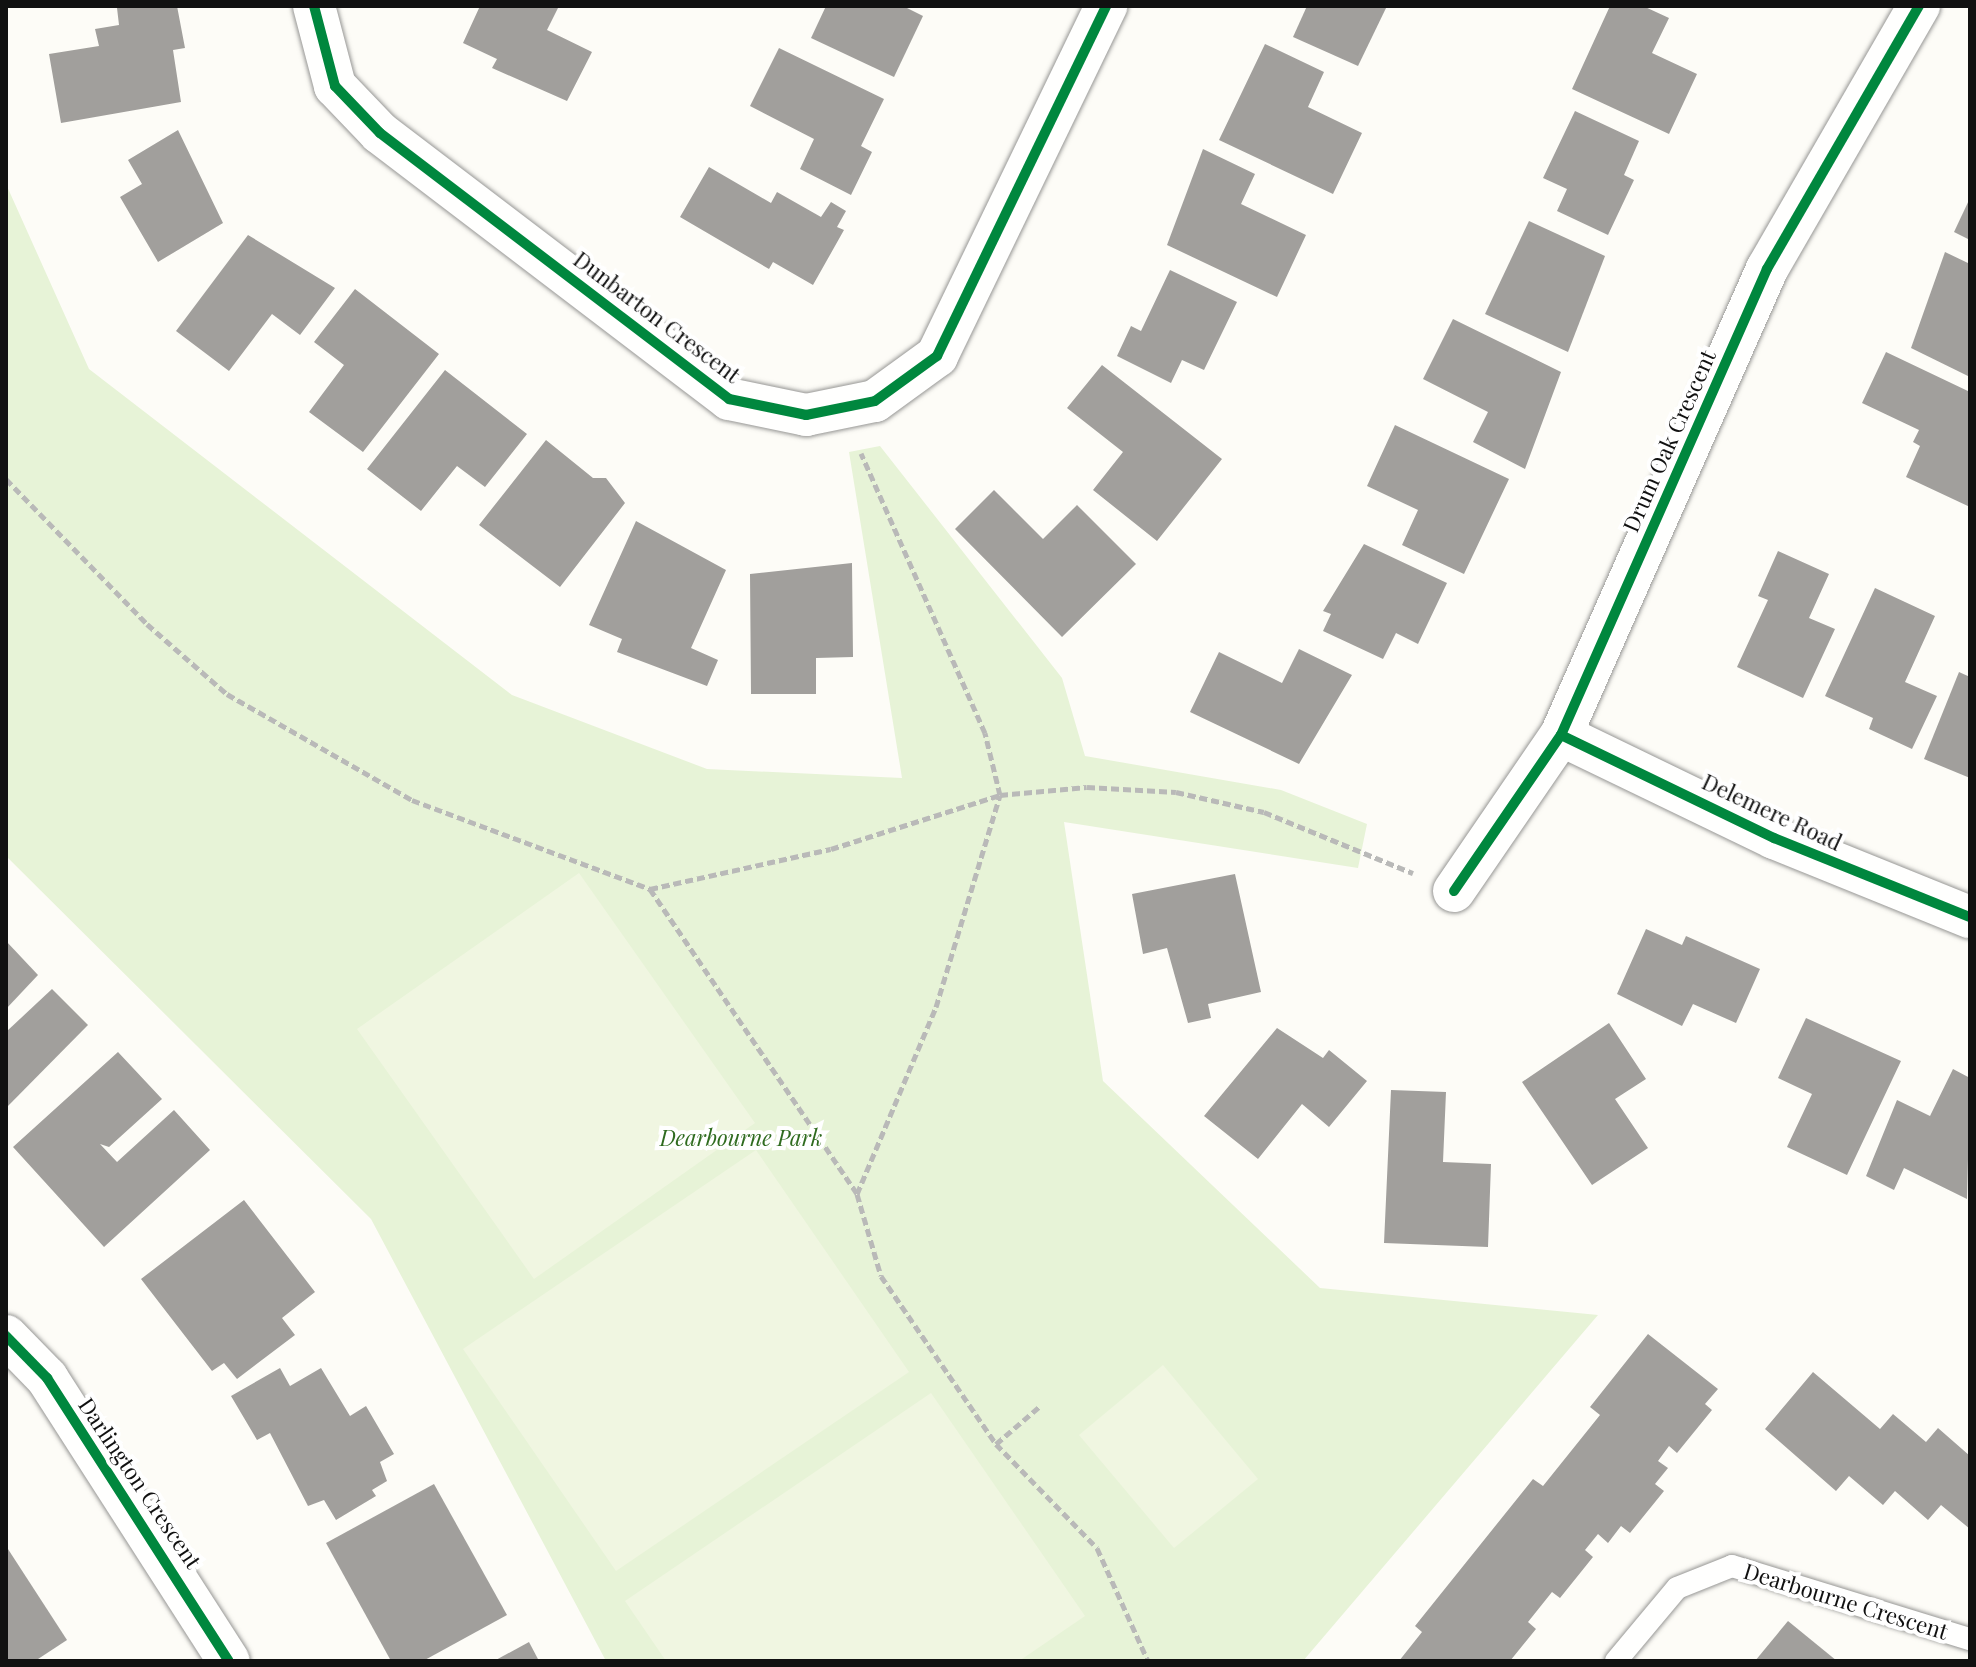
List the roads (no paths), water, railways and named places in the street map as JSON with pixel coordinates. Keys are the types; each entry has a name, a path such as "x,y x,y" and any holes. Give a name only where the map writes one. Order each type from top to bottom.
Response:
{"street":[{"name":"Dunbarton Crescent","path":"314,6 335,86 418,161 729,399 806,415 843,410 875,401 937,356 1106,6"},
{"name":"Drum Oak Crescent","path":"1454,891 1561,735 1767,269 1919,6"},
{"name":"Delemere Road","path":"1561,735 1774,838 1970,917"},
{"name":"Darlington Crescent","path":"6,1336 47,1378 229,1661"}],"lane":[{"name":"Dearbourne Crescent","path":"1616,1661 1677,1588 1732,1566 1970,1639"}],"park label":[{"name":"Dearbourne Park","path":"741,1138"}]}
